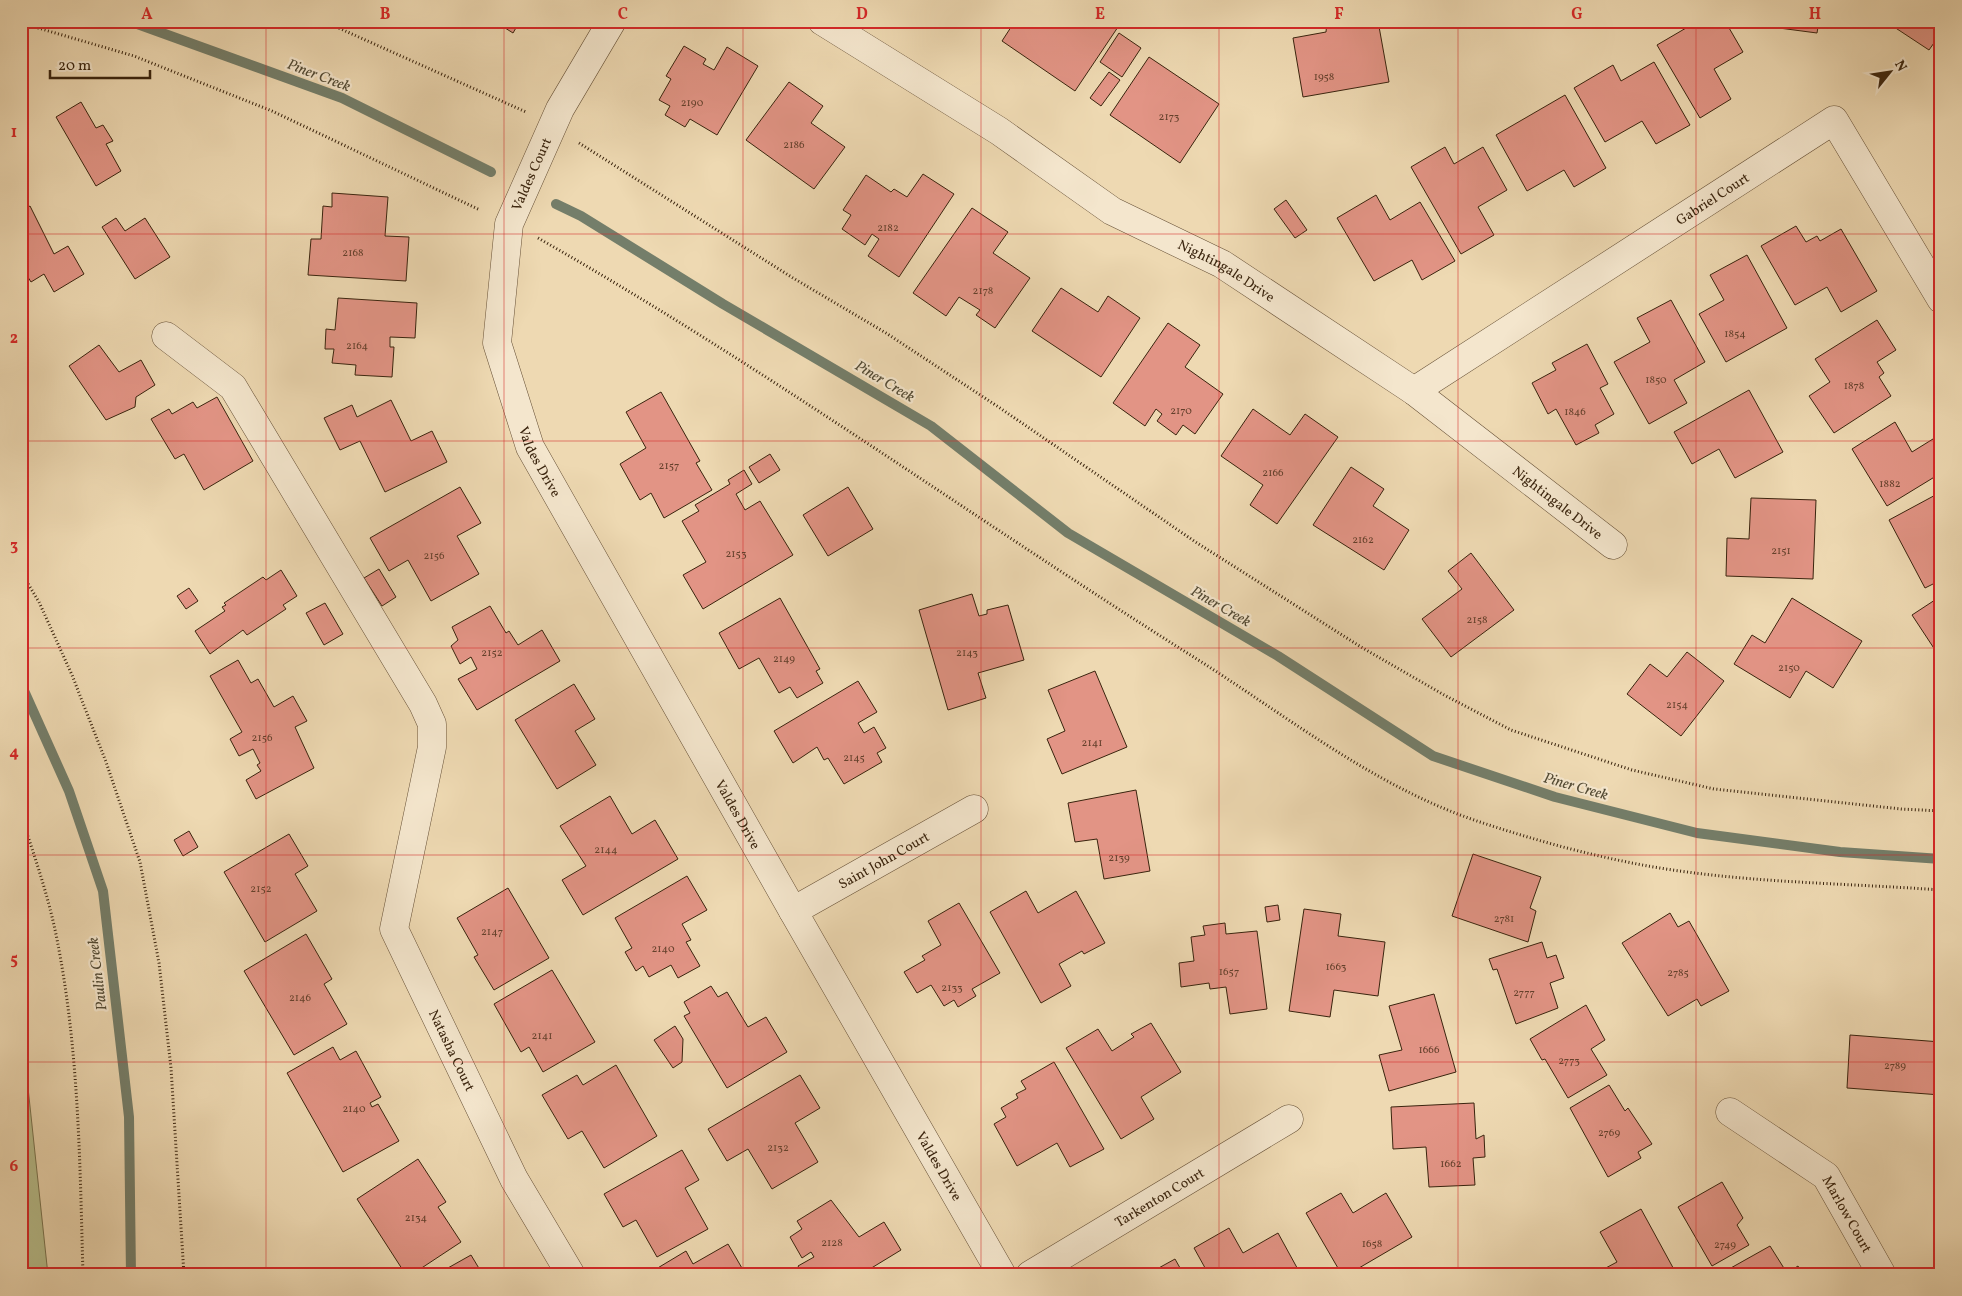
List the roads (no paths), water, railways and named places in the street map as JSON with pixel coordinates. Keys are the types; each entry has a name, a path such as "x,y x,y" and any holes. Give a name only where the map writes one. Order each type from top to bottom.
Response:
{"street":[{"name":"Valdes Court","path":"497,342 509,224 560,109 612,21"},
{"name":"Nightingale Drive","path":"822,21 999,131 1112,211 1222,264 1414,391 1614,545"},
{"name":"Gabriel Court","path":"1414,391 1834,120 1941,299"},
{"name":"Natasha Court","path":"166,336 233,387 423,704 432,724 432,747 394,929 514,1179 571,1275"},
{"name":"Valdes Drive","path":"497,342 530,447 792,911 1002,1275"},
{"name":"Saint John Court","path":"792,911 974,809"},
{"name":"Marlow Court","path":"1730,1112 1826,1176 1882,1275"},
{"name":"Tarkenton Court","path":"1030,1275 1289,1119"}],"waterway":[{"name":"Piner Creek","path":"129,21 342,98 491,172"},
{"name":"Piner Creek","path":"556,204 581,216 723,304 931,426 1068,533 1278,656 1433,756 1555,797 1697,833 1840,852 1941,859"},
{"name":"Paulin Creek","path":"21,684 69,791 103,891 129,1117 131,1275"}]}
